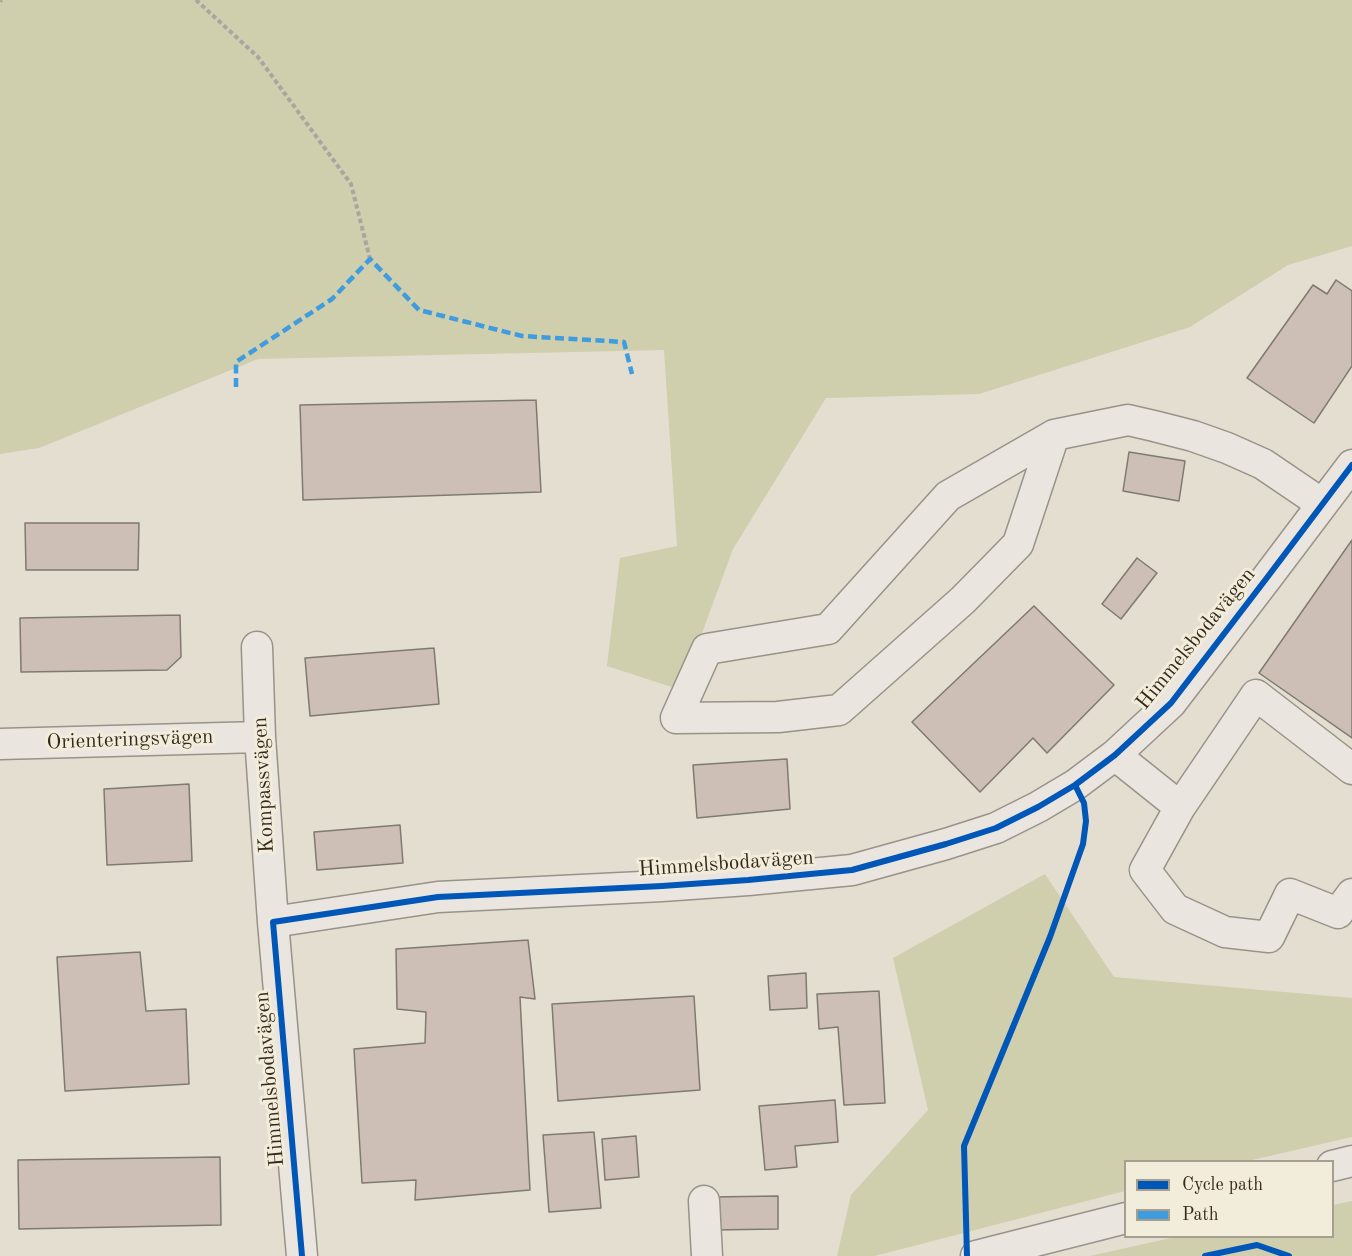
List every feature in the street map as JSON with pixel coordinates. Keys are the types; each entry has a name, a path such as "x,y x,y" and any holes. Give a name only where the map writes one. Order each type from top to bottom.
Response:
{"street":[{"path":"1054,435 1018,544 963,600 839,710 778,717 676,718 707,649 828,628 948,496 1054,435 1128,420 1174,431 1227,448 1263,464 1322,504"},
{"name":"Himmelsbodavägen","path":"302,1256 273,922 438,897 662,886 852,870 996,828 1075,785 1115,755 1171,703 1352,465"},
{"name":"Kompassvägen","path":"257,647 260,737 273,922"},
{"path":"1352,770 1257,695 1180,807 1145,870 1175,909 1225,932 1269,937 1290,894 1338,913 1352,894"},
{"name":"Orienteringsvägen","path":"0,744 260,737"},
{"path":"1115,755 1180,807"},
{"path":"1334,1166 1352,1161"},
{"path":"704,1201 707,1256"},
{"path":"976,1256 1124,1218"}],"path":[{"path":"196,0 258,57 351,184 370,259"},
{"path":"1205,1256 1257,1245 1289,1256"}],"green space":[{"path":"0,0 1352,0 1352,246 1288,265 1190,327 979,394 826,398 733,549 681,690 607,666 620,558 677,546 664,350 258,359 39,448 0,454"},
{"path":"1045,874 1114,977 1352,998 1352,1137 1252,1160 1124,1160 1124,1191 875,1256 837,1256 851,1195 928,1110 893,958"},
{"path":"1352,1201 1352,1256 1090,1256 1171,1238 1334,1238 1334,1205"}],"building":[{"path":"1336,280 1352,291 1352,366 1314,423 1247,378 1313,285 1327,294"},
{"path":"536,400 541,492 303,500 300,405"},
{"path":"1129,452 1185,461 1179,501 1123,491"},
{"path":"25,523 139,523 138,570 26,570"},
{"path":"1352,540 1352,738 1259,673"},
{"path":"1137,558 1157,573 1121,619 1102,604"},
{"path":"1034,606 1114,685 1047,753 1033,738 980,792 912,722"},
{"path":"180,615 181,657 167,670 21,672 20,618"},
{"path":"434,648 439,704 310,716 305,658"},
{"path":"787,759 790,809 697,818 693,765"},
{"path":"189,784 192,861 107,865 104,789"},
{"path":"400,825 403,863 317,870 314,832"},
{"path":"528,940 535,999 520,997 530,1190 415,1200 416,1180 362,1183 354,1049 425,1043 426,1012 397,1009 396,949"},
{"path":"140,952 146,1011 186,1009 189,1084 65,1091 57,957"},
{"path":"806,973 807,1008 770,1010 768,976"},
{"path":"879,991 885,1103 844,1105 838,1027 819,1029 817,994"},
{"path":"694,996 700,1090 558,1101 552,1004"},
{"path":"835,1100 838,1142 795,1146 797,1167 765,1170 759,1106"},
{"path":"594,1132 601,1208 549,1212 543,1135"},
{"path":"636,1136 639,1177 605,1180 602,1139"},
{"path":"220,1157 221,1225 19,1229 18,1160"},
{"path":"778,1196 778,1229 713,1230 712,1197"}],"marked path":[{"path":"236,387 236,362 332,299 370,259 419,310 522,336 624,342 632,374"}],"cycle path":[{"path":"302,1256 273,922 438,897 662,886 852,870 996,828 1075,785 1115,755 1171,703 1352,465"},
{"path":"967,1256 964,1146 1050,937 1083,844 1086,821 1084,803 1075,785"},
{"path":"1205,1256 1257,1245 1289,1256"}]}
